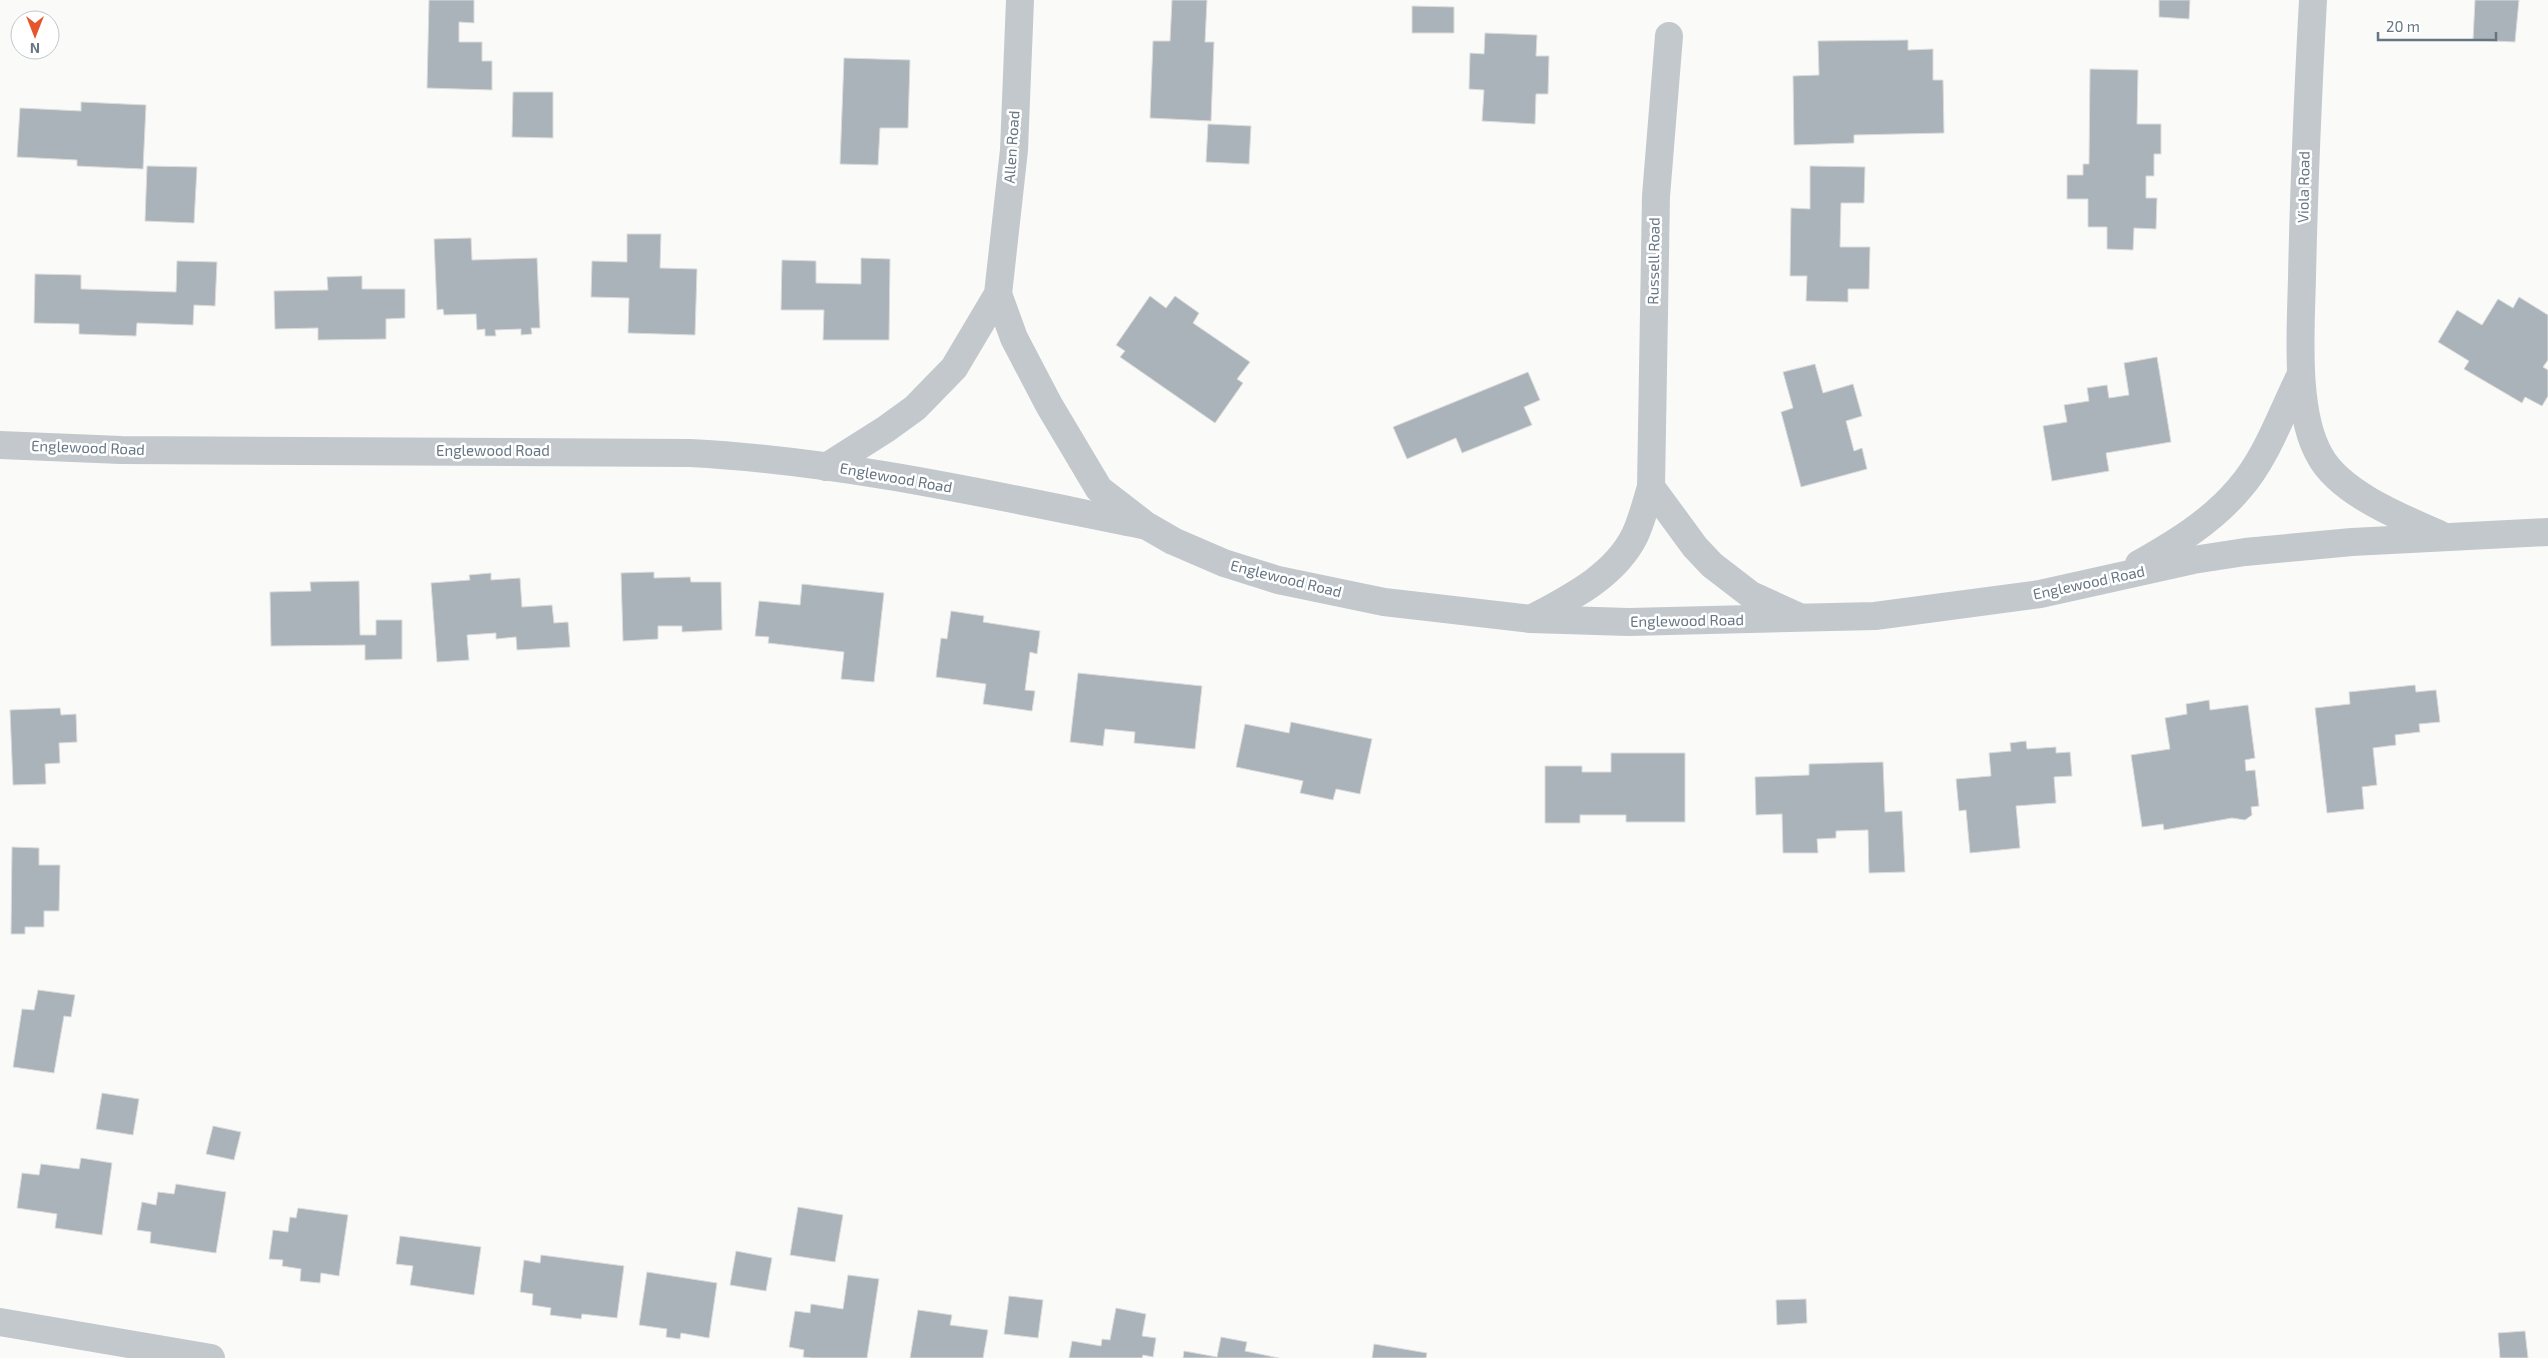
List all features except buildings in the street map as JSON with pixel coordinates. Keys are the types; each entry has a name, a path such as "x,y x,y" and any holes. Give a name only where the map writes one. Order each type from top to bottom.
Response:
{"street":[{"name":"Allen Road","path":"826,467 915,408 954,368 998,294 1014,150 1020,0"},
{"name":"Viola Road","path":"2313,0 2304,159 2301,374 2310,431 2320,457 2333,472 2366,499 2390,513 2442,536"},
{"name":"Russell Road","path":"1530,619 1594,582 1623,553 1641,521 1650,487 1656,196 1668,36"},
{"name":"Allen Road","path":"998,294 1018,346 1049,405 1099,490 1147,526"},
{"name":"Viola Road","path":"2118,576 2197,528 2241,488 2266,446 2301,374"},
{"name":"Englewood Road","path":"0,445 121,450 690,453 754,456 934,484 1147,526 1173,541 1224,564 1278,580 1384,602 1530,619 1628,622 1875,616 1930,611 2040,594 2193,560 2246,552 2442,536 2548,532"},
{"path":"1650,487 1695,547 1712,565 1751,595 1805,619"},
{"path":"0,1322 211,1358"}]}
